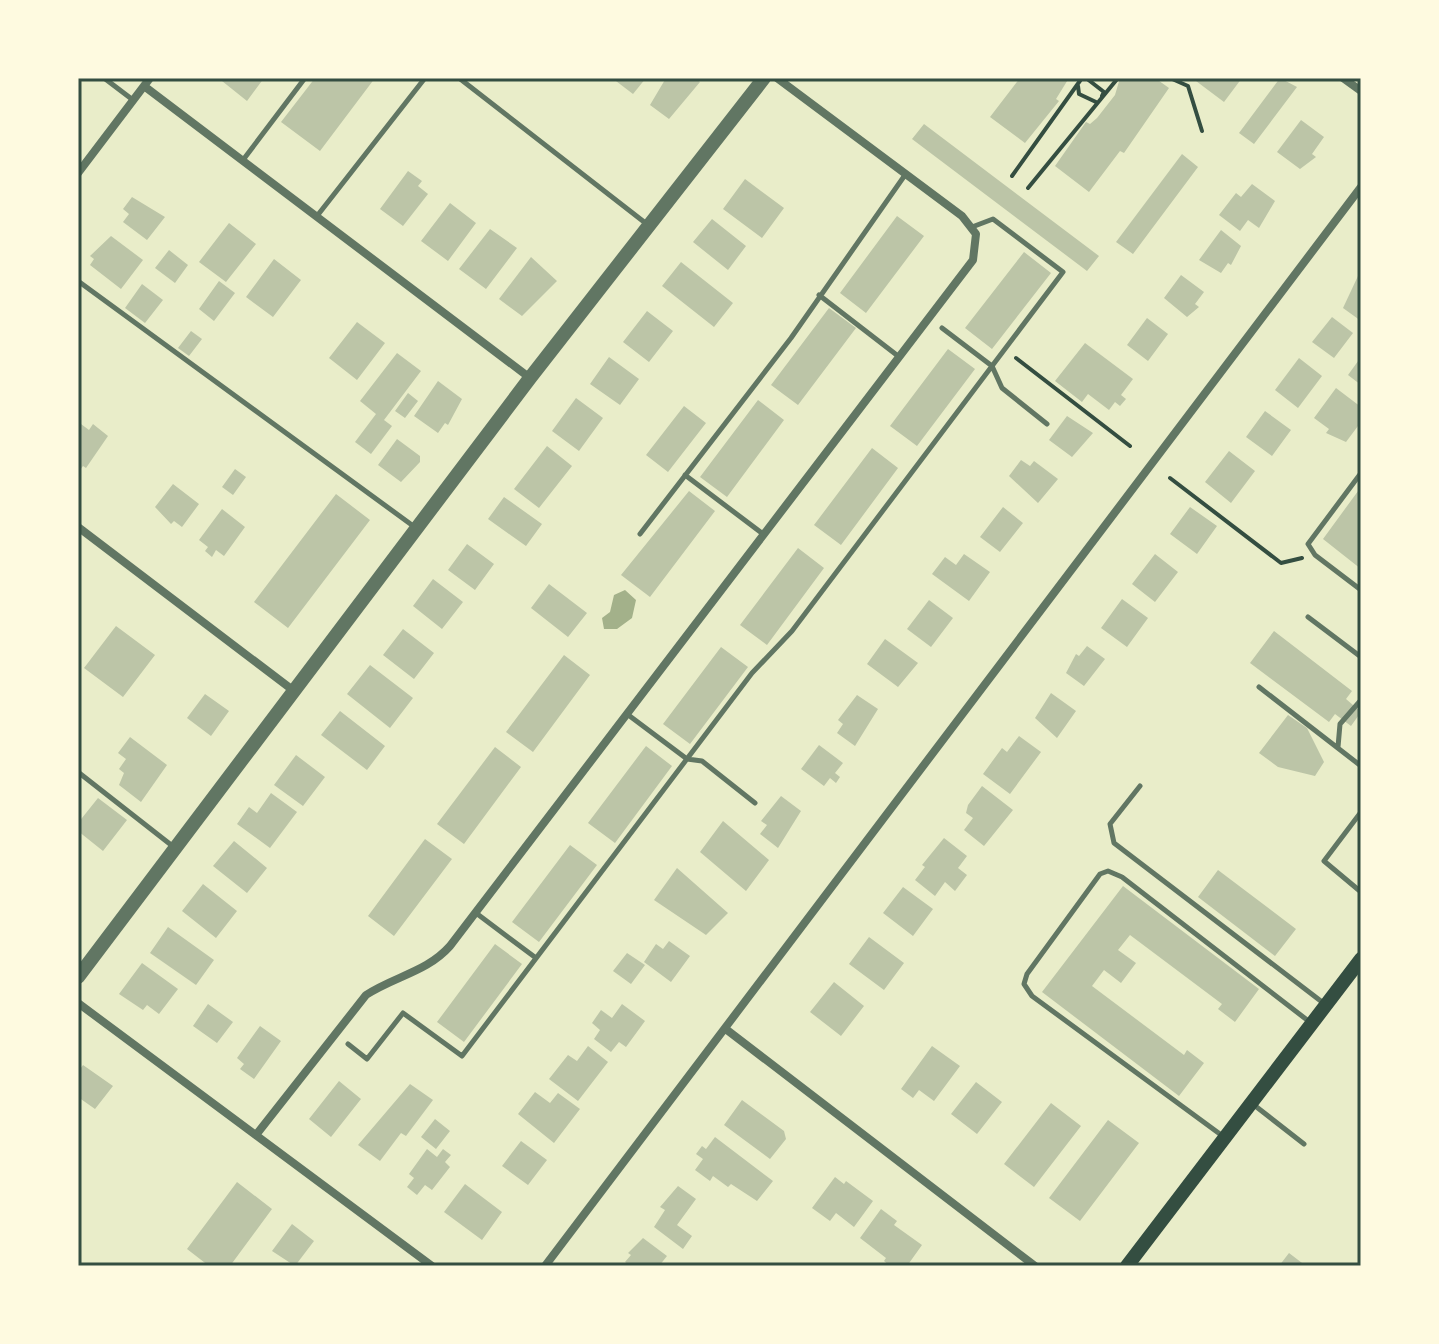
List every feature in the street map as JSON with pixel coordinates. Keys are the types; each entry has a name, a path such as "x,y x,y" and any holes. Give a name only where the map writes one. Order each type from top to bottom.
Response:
{"main road":[{"path":"1127,1266 1361,959"}],"street":[{"path":"78,173 150,78"},
{"path":"78,977 530,378 764,78"},
{"path":"256,1135 366,995 385,983 421,970 440,957 973,260 977,241 972,227 777,78"},
{"path":"1343,78 1361,91"},
{"path":"144,86 530,378"},
{"path":"545,1266 727,1030 1361,187"},
{"path":"78,527 295,691"},
{"path":"78,1003 432,1266"},
{"path":"727,1030 1035,1266"}],"lane":[{"path":"104,78 133,100"},
{"path":"242,161 305,78"},
{"path":"316,217 425,78"},
{"path":"459,78 649,226"},
{"path":"640,534 791,338 905,175"},
{"path":"348,1044 367,1059 403,1013 462,1056 752,673 792,631 1063,272 993,219 972,227"},
{"path":"78,281 417,529"},
{"path":"819,295 898,356"},
{"path":"942,328 992,366 1002,388 1047,424"},
{"path":"1361,473 1308,544 1315,555 1361,590"},
{"path":"685,475 763,534"},
{"path":"1308,617 1361,657"},
{"path":"1259,687 1361,766"},
{"path":"1338,748 1340,724 1361,700"},
{"path":"626,713 687,759 702,761 755,803"},
{"path":"78,772 175,849"},
{"path":"1140,786 1110,824 1114,843 1326,1005"},
{"path":"1361,812 1324,861 1361,892"},
{"path":"1225,1138 1032,996 1024,984 1027,974 1100,874 1108,871 1122,877 1312,1024"},
{"path":"475,912 536,958"},
{"path":"1251,1103 1304,1144"}],"path":[{"path":"1028,188 1118,78"},
{"path":"1170,78 1188,86 1202,131"},
{"path":"1082,80 1104,92 1095,104 1076,89 1082,80"},
{"path":"1012,176 1082,80"},
{"path":"1004,350 1130,446"},
{"path":"1170,478 1281,563 1315,555"}],"shaded area":[{"path":"625,590 636,600 632,618 617,629 604,629 602,618 610,612 614,595"}],"building":[{"path":"225,78 264,78 247,101 222,81"},
{"path":"315,78 375,78 320,151 281,122"},
{"path":"612,78 646,78 633,94"},
{"path":"666,78 695,78 700,82 669,119 650,105"},
{"path":"1020,78 1069,78 1056,99 1059,101 1025,143 990,117"},
{"path":"1120,78 1155,78 1169,88 1124,153 1120,151 1089,192 1055,166 1086,122 1090,124 1097,118 1115,95"},
{"path":"1192,78 1242,78 1224,102"},
{"path":"1280,78 1297,87 1254,144 1239,133"},
{"path":"1301,120 1324,137 1312,154 1316,157 1300,169 1277,152"},
{"path":"924,124 1099,256 1087,271 912,139"},
{"path":"1182,154 1198,167 1133,254 1116,242"},
{"path":"408,171 422,181 418,186 428,194 403,226 380,209"},
{"path":"745,179 784,208 762,238 723,209"},
{"path":"1252,184 1275,201 1259,228 1248,220 1240,231 1219,215 1236,193 1241,197"},
{"path":"132,197 165,217 147,240 123,222 129,214 123,209"},
{"path":"450,203 476,223 448,261 421,241"},
{"path":"897,216 924,236 866,313 840,293"},
{"path":"712,219 746,246 728,270 693,242"},
{"path":"229,223 256,244 226,282 199,262"},
{"path":"490,229 517,248 486,289 459,269"},
{"path":"1221,230 1241,246 1231,265 1228,263 1221,273 1199,260"},
{"path":"111,236 143,260 121,289 90,265 94,259 90,256"},
{"path":"169,250 188,265 175,283 155,268"},
{"path":"1024,252 1051,273 992,349 965,328"},
{"path":"531,257 557,281 522,316 499,299"},
{"path":"274,259 301,280 273,317 246,297"},
{"path":"681,262 733,303 714,327 662,286"},
{"path":"1181,275 1204,292 1195,304 1199,307 1187,317 1164,298"},
{"path":"1358,276 1361,279 1361,321 1343,308"},
{"path":"219,281 235,293 214,321 199,309"},
{"path":"142,284 163,300 145,323 125,308"},
{"path":"829,308 856,328 798,405 771,385"},
{"path":"647,311 673,331 649,362 623,342"},
{"path":"1332,317 1353,333 1334,358 1312,342"},
{"path":"1147,318 1168,334 1148,361 1127,345"},
{"path":"357,322 385,343 357,380 329,358"},
{"path":"191,331 202,339 189,356 178,348"},
{"path":"1085,343 1133,379 1121,395 1126,399 1120,406 1115,402 1109,410 1088,394 1082,402 1055,381"},
{"path":"948,349 975,369 917,446 890,426"},
{"path":"397,353 421,371 384,420 392,426 371,454 355,442 376,414 360,401"},
{"path":"609,357 639,379 620,405 590,384"},
{"path":"1361,357 1361,385 1348,375"},
{"path":"1299,358 1322,376 1298,408 1275,390"},
{"path":"438,381 462,399 448,425 445,423 438,433 414,416"},
{"path":"1336,388 1361,407 1361,422 1346,442 1326,433 1329,429 1314,418"},
{"path":"408,393 418,401 405,418 395,411"},
{"path":"576,398 603,418 579,451 552,431"},
{"path":"758,400 784,420 727,497 700,477"},
{"path":"684,406 706,423 668,472 646,455"},
{"path":"1265,411 1291,430 1272,456 1246,437"},
{"path":"1067,416 1093,433 1072,457 1049,440"},
{"path":"81,424 89,430 93,424 108,436 86,468 83,466 80,470"},
{"path":"397,439 420,456 420,462 401,482 378,465"},
{"path":"547,446 572,466 539,508 514,489"},
{"path":"872,448 898,468 841,545 814,525"},
{"path":"1229,451 1255,471 1231,503 1205,482"},
{"path":"1021,460 1030,466 1034,461 1058,479 1038,503 1009,476"},
{"path":"235,469 246,477 233,495 222,487"},
{"path":"173,484 199,504 182,527 174,521 171,524 155,507"},
{"path":"1361,487 1361,569 1323,539"},
{"path":"689,491 715,511 650,597 621,575"},
{"path":"336,494 370,520 288,628 254,602"},
{"path":"504,497 542,524 526,546 488,519"},
{"path":"1003,507 1023,523 1000,552 980,537"},
{"path":"1190,507 1217,526 1197,554 1170,534"},
{"path":"222,509 245,527 224,556 216,550 212,557 205,551 208,547 199,540"},
{"path":"467,544 494,564 475,590 448,570"},
{"path":"798,548 824,568 767,645 740,625"},
{"path":"964,554 990,572 969,601 932,574 945,557 956,565"},
{"path":"1155,554 1178,572 1155,602 1132,584"},
{"path":"433,579 463,602 442,629 413,606"},
{"path":"549,584 587,613 568,637 531,608"},
{"path":"1122,599 1148,618 1127,647 1101,628"},
{"path":"929,600 953,618 931,647 907,629"},
{"path":"116,626 155,655 123,697 84,668"},
{"path":"403,629 434,653 414,679 383,655"},
{"path":"1274,631 1352,691 1346,699 1361,712 1351,726 1335,714 1329,722 1250,663"},
{"path":"885,639 918,663 898,687 867,664"},
{"path":"1087,646 1105,659 1084,686 1066,673 1076,654 1079,656"},
{"path":"721,647 748,667 690,744 663,724"},
{"path":"564,655 590,675 533,752 506,732"},
{"path":"370,665 413,698 390,728 347,694"},
{"path":"1051,693 1076,711 1057,738 1035,718"},
{"path":"205,694 229,711 211,736 187,718"},
{"path":"857,695 878,709 855,746 837,733 843,724 838,720"},
{"path":"340,711 385,746 367,770 321,735"},
{"path":"1288,715 1307,728 1324,762 1315,776 1278,767 1259,753"},
{"path":"1019,736 1041,752 1010,794 983,774 1002,748 1007,752"},
{"path":"130,737 167,765 141,802 119,785 124,773 119,769 126,759 118,753"},
{"path":"819,745 843,763 835,773 840,777 836,783 830,778 824,786 801,769"},
{"path":"646,746 672,766 615,843 588,823"},
{"path":"495,747 521,767 464,844 437,824"},
{"path":"296,755 325,777 303,806 274,785"},
{"path":"982,786 1013,810 984,846 964,830 973,818 966,813 968,805"},
{"path":"271,793 297,812 270,848 237,824 249,807 257,813"},
{"path":"781,796 801,811 778,848 760,834 767,825 761,821"},
{"path":"98,798 127,820 103,851 78,831 78,823"},
{"path":"723,821 769,860 746,891 700,852"},
{"path":"944,838 967,856 958,868 967,875 955,891 945,882 935,896 915,880 925,867 922,865"},
{"path":"425,839 452,859 394,936 368,916"},
{"path":"234,841 267,868 247,893 213,866"},
{"path":"570,845 597,865 539,942 512,922"},
{"path":"677,868 728,913 706,935 654,900"},
{"path":"1218,870 1296,929 1275,956 1198,897"},
{"path":"203,884 237,911 216,938 182,911"},
{"path":"1123,886 1259,989 1235,1022 1218,1009 1222,1004 1130,935 1118,950 1136,963 1121,983 1104,970 1092,986 1184,1055 1187,1050 1204,1063 1179,1096 1042,992"},
{"path":"903,887 933,909 913,936 883,913"},
{"path":"168,927 214,960 196,985 150,953"},
{"path":"869,937 904,963 884,990 849,964"},
{"path":"669,941 690,956 671,982 644,962 656,944 663,949"},
{"path":"495,944 522,964 464,1042 437,1022"},
{"path":"627,953 645,965 631,984 613,971"},
{"path":"142,963 178,989 159,1014 147,1005 143,1010 119,994"},
{"path":"834,982 864,1006 841,1036 810,1012"},
{"path":"208,1004 233,1022 217,1043 193,1026"},
{"path":"622,1004 645,1021 626,1047 619,1042 611,1052 594,1039 600,1030 592,1023 601,1010 612,1018"},
{"path":"260,1026 281,1041 254,1079 240,1069 244,1064 237,1058"},
{"path":"588,1046 608,1062 578,1101 549,1079 568,1055 577,1061"},
{"path":"932,1046 960,1066 934,1101 919,1090 913,1098 901,1089"},
{"path":"83,1065 113,1086 95,1109 78,1097 78,1072"},
{"path":"339,1081 361,1099 331,1137 309,1119"},
{"path":"976,1082 1002,1102 977,1134 951,1114"},
{"path":"410,1084 433,1100 406,1136 401,1133 380,1161 358,1145"},
{"path":"535,1092 550,1103 558,1093 580,1109 554,1143 518,1114"},
{"path":"742,1100 784,1131 786,1139 770,1159 724,1125"},
{"path":"1051,1103 1081,1126 1034,1187 1004,1164"},
{"path":"435,1119 450,1131 436,1149 421,1137"},
{"path":"1108,1120 1139,1143 1080,1221 1049,1198"},
{"path":"715,1137 773,1181 757,1201 731,1184 728,1187 713,1176 710,1181 695,1170 703,1159 696,1154 702,1146 706,1149"},
{"path":"521,1141 547,1160 528,1185 502,1166"},
{"path":"427,1149 437,1157 443,1149 451,1155 445,1162 450,1167 432,1190 425,1185 417,1195 407,1187 414,1178 409,1174"},
{"path":"835,1177 844,1184 846,1181 873,1201 854,1227 836,1213 830,1221 812,1208"},
{"path":"237,1182 272,1209 230,1266 209,1266 187,1249"},
{"path":"465,1184 502,1212 482,1240 444,1212"},
{"path":"678,1186 696,1199 677,1225 692,1236 683,1249 654,1227 665,1210 660,1207"},
{"path":"881,1209 897,1221 894,1225 922,1245 907,1266 890,1266 884,1261 886,1258 860,1238"},
{"path":"292,1224 314,1241 295,1266 272,1251"},
{"path":"643,1238 667,1256 659,1266 630,1266 625,1262 631,1255 628,1253"},
{"path":"1289,1253 1306,1266 1279,1266"}]}
